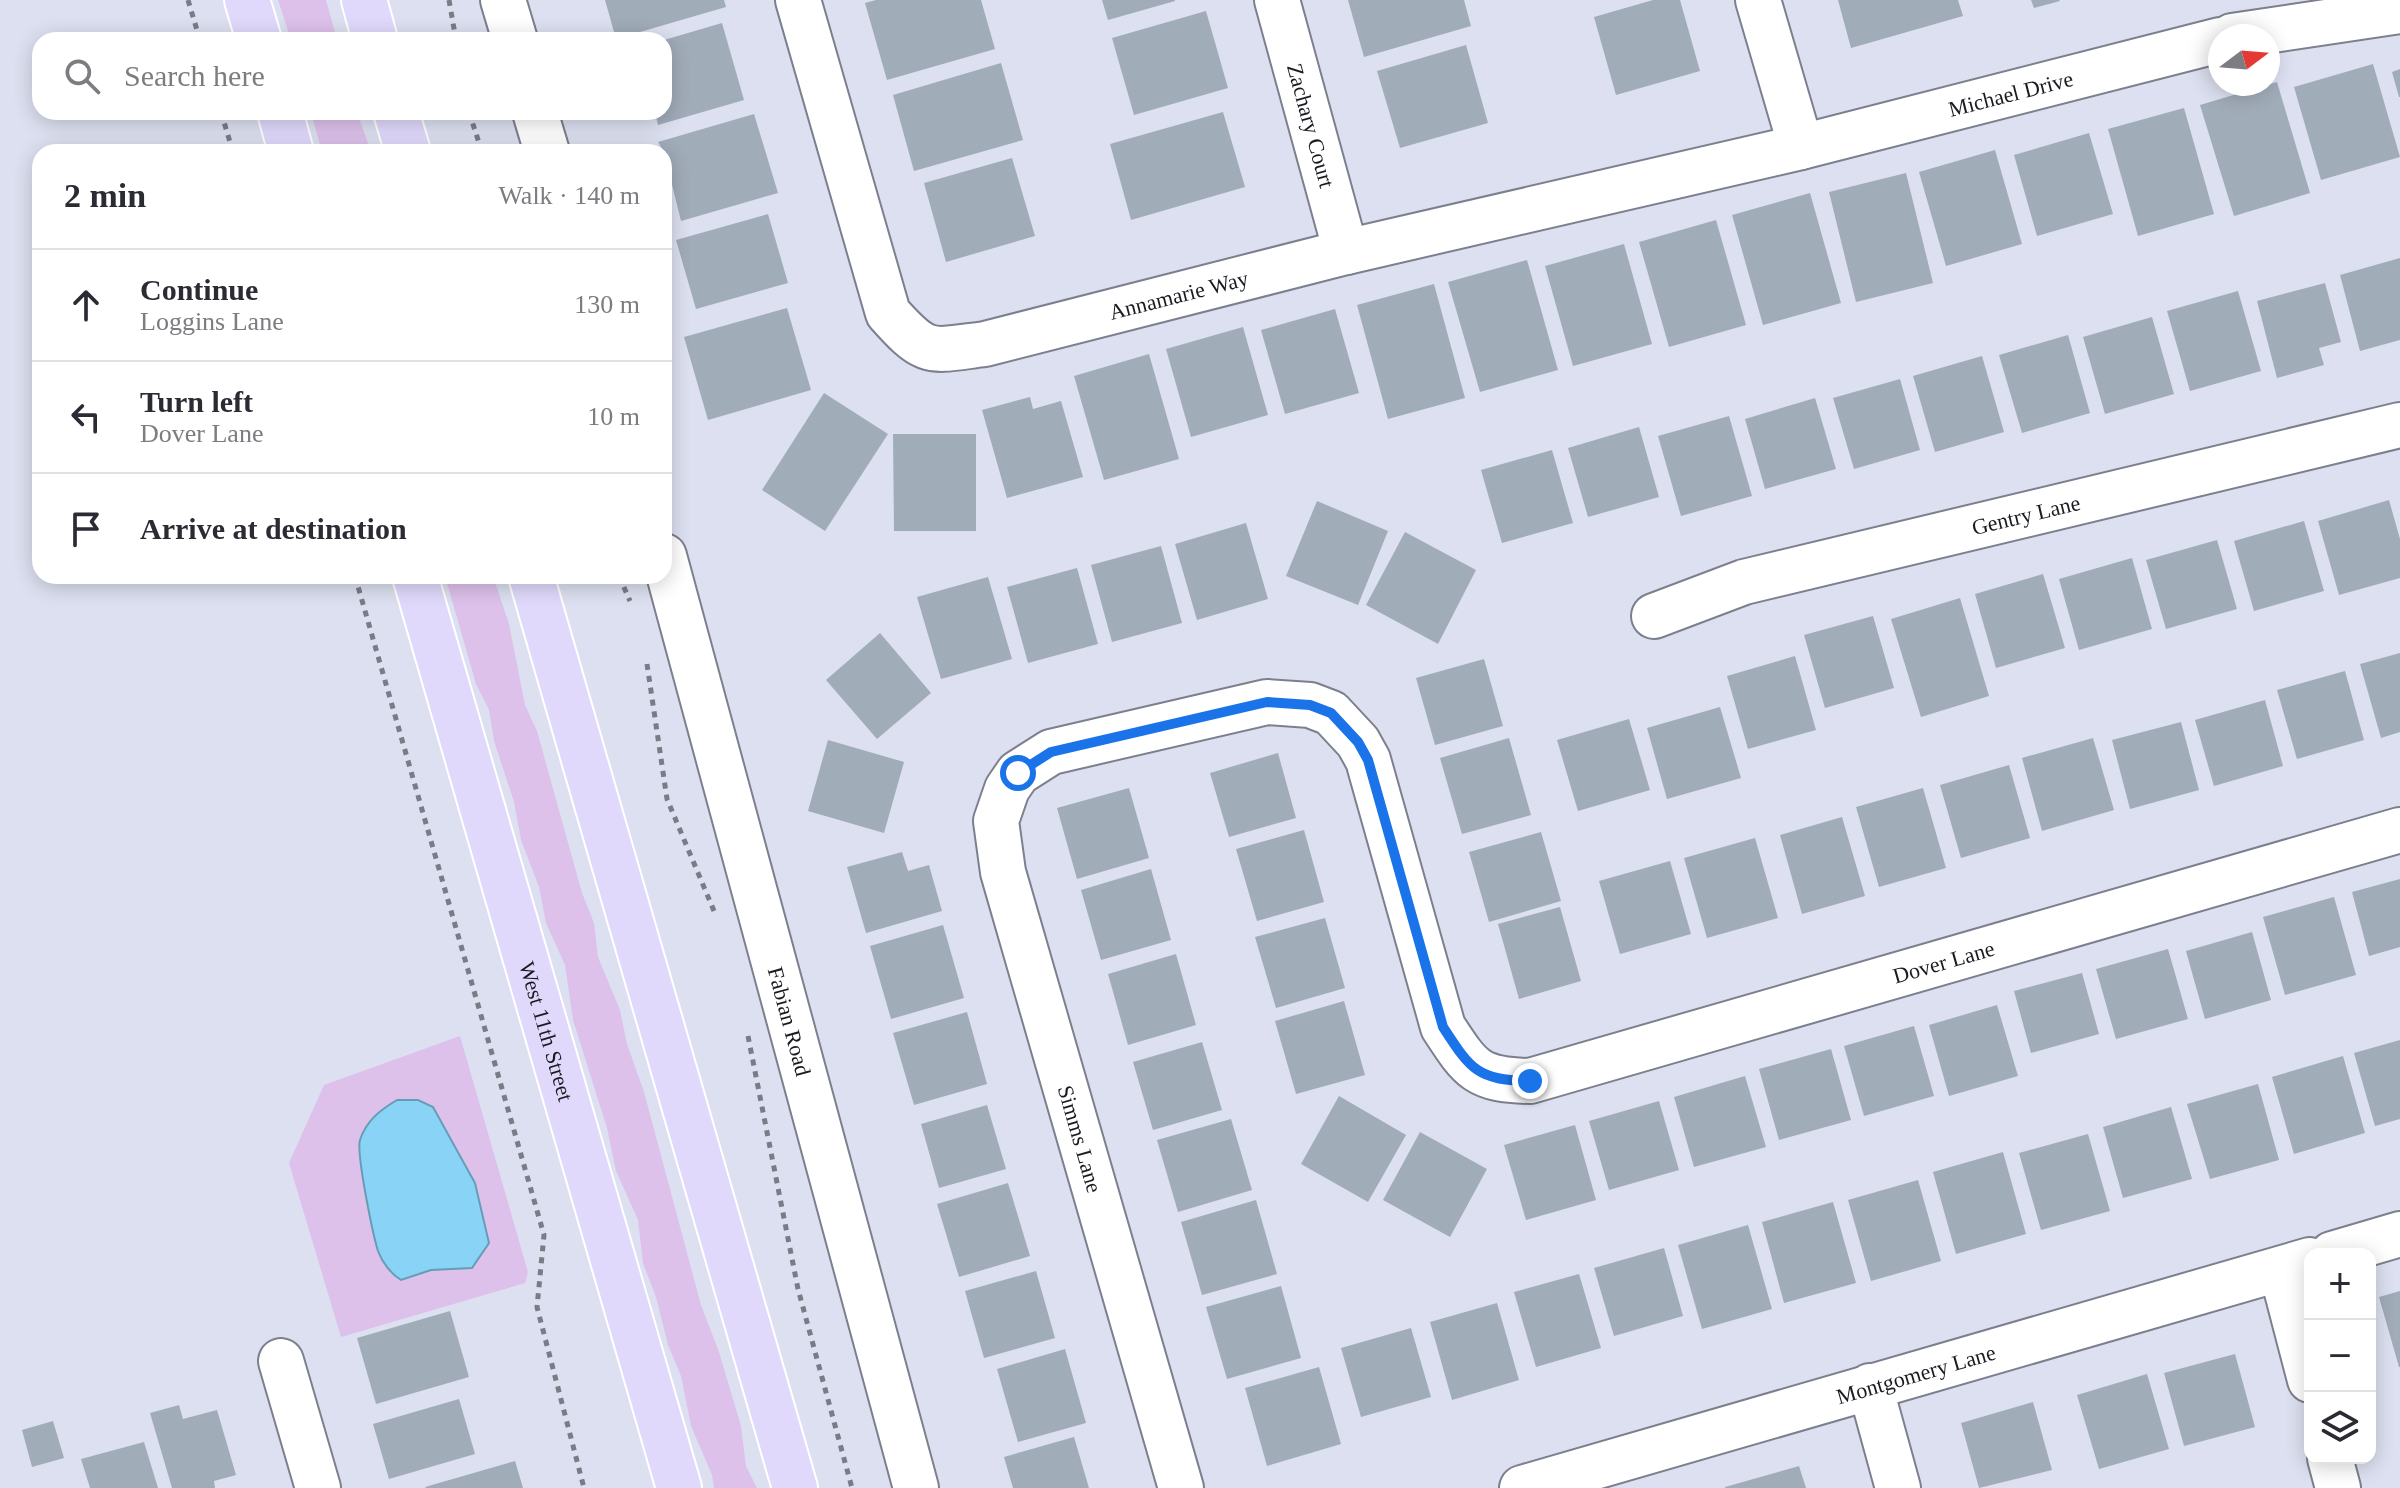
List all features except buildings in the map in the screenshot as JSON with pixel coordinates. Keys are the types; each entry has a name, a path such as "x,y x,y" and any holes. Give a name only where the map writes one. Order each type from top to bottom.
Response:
{"main road":[{"path":"247,0 257,32"},
{"path":"364,0 373,32"},
{"path":"282,120 289,144"},
{"path":"398,120 406,144"},
{"name":"West 11th Street","path":"417,584 679,1488"},
{"path":"533,584 795,1488"}],"street":[{"path":"503,0 513,32"},
{"name":"Annamarie Way","path":"798,0 888,313 915,343 933,351 985,344 1346,252 1801,147"},
{"name":"Zachary Court","path":"1277,0 1346,252"},
{"path":"1758,0 1801,147"},
{"name":"Michael Drive","path":"2264,24 2400,11"},
{"name":"Michael Drive","path":"1801,147 2208,34"},
{"path":"537,120 545,144"},
{"name":"Gentry Lane","path":"1654,616 1744,582 2400,425"},
{"name":"Fabian Road","path":"672,584 916,1488"},
{"name":"Simms Lane","path":"1181,1488 1003,872 996,821 1007,789 1018,773 1051,752 1267,702 1310,705 1331,713 1358,742 1368,760 1443,1027 1467,1064 1486,1075"},
{"name":"Dover Lane","path":"1486,1075 1497,1080 1530,1081 2400,830"},
{"path":"2352,1248 2400,1234"},
{"path":"2296,1265 2304,1331"},
{"name":"Montgomery Lane","path":"1522,1488 2296,1265"},
{"path":"281,1361 318,1488"},
{"path":"1870,1386 1898,1488"},
{"path":"2332,1464 2338,1488"}],"path":[{"path":"188,0 198,32"},
{"path":"449,0 455,32"},
{"path":"223,120 231,144"},
{"path":"472,120 479,144"},
{"path":"357,584 544,1235 537,1307 584,1488"},
{"path":"623,584 636,613"},
{"path":"646,657 667,799 719,922"},
{"path":"746,1027 798,1289 852,1488"}],"shaded area":[{"path":"278,0 326,0 335,32 288,32"},
{"path":"313,120 360,120 368,144 320,144"},
{"path":"447,584 496,584 509,624 525,705 537,731 582,893 594,923 598,957 620,1010 701,1305 741,1426 746,1466 757,1488 714,1488 712,1475 691,1426 681,1376 668,1345 656,1297 643,1263 638,1220 616,1171 607,1128 573,1020 565,965 546,923 539,887 521,840 514,802 494,741 489,710 476,684"},
{"path":"460,1036 528,1272 525,1283 341,1337 289,1163 324,1085"}],"water":[{"path":"397,1100 418,1100 433,1107 475,1183 489,1243 472,1268 431,1270 401,1280 390,1271 380,1255 359,1148 366,1127"}],"route":[{"path":"1018,773 1051,752 1267,702 1310,705 1331,713 1358,742 1368,760 1443,1027 1467,1064 1497,1080 1530,1081"}]}
